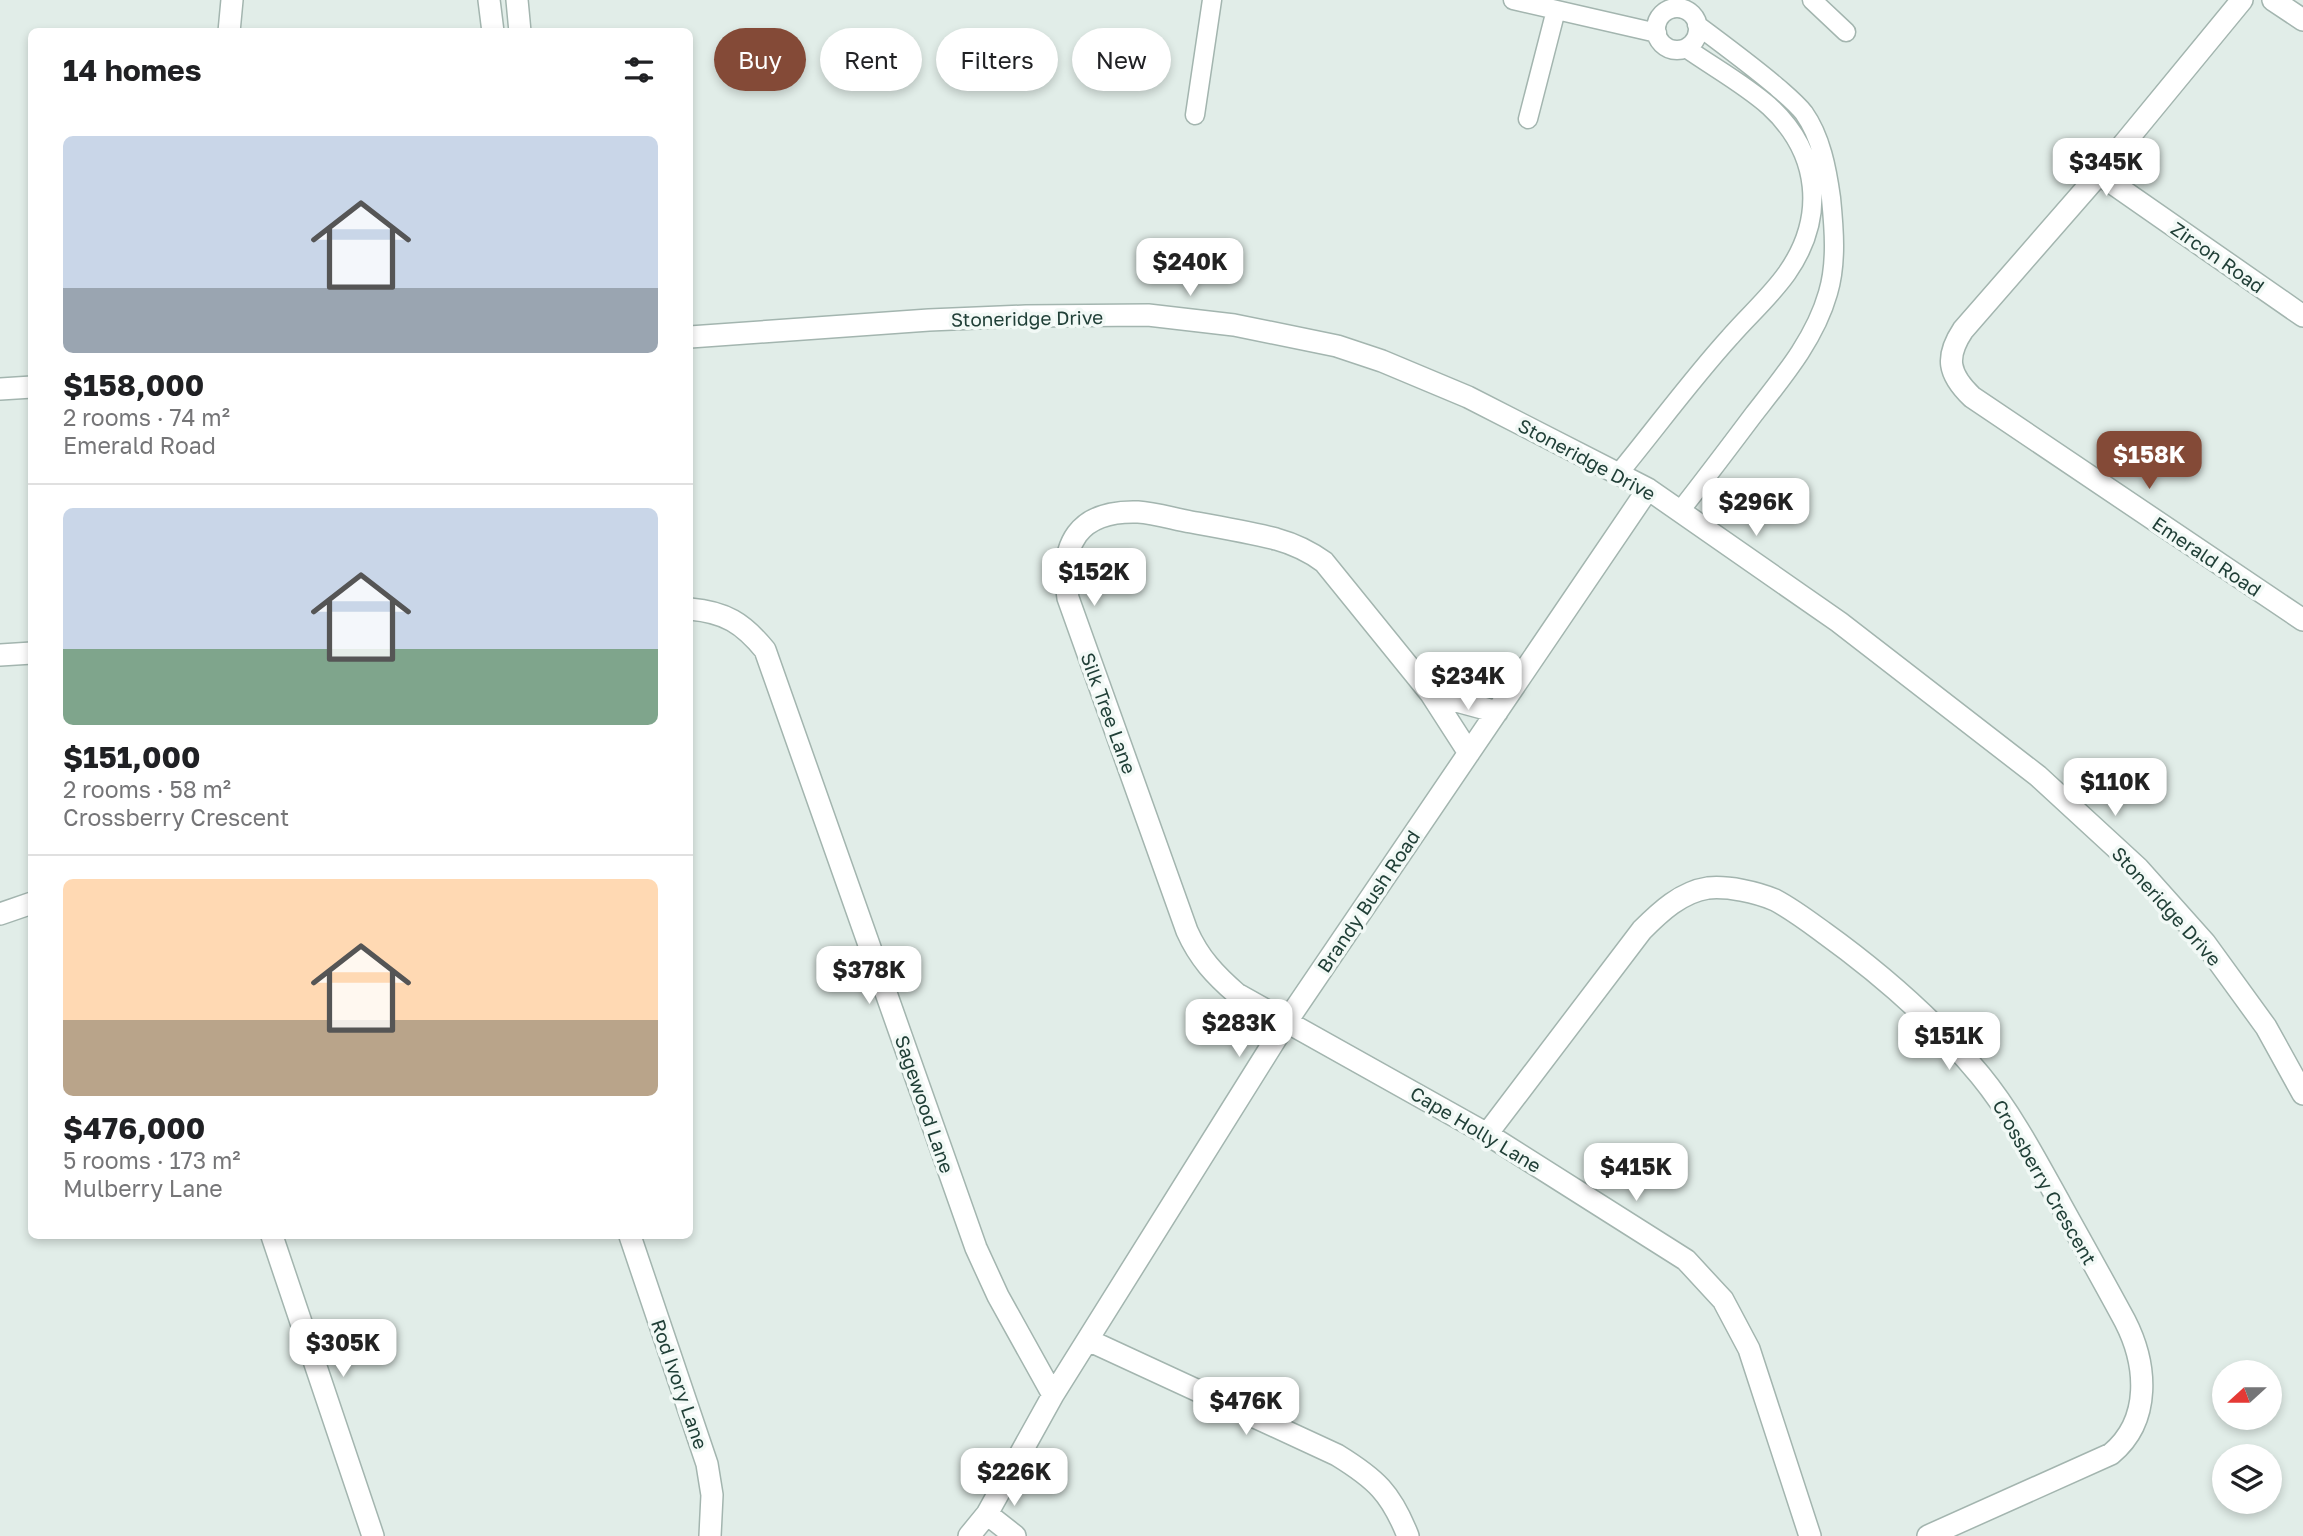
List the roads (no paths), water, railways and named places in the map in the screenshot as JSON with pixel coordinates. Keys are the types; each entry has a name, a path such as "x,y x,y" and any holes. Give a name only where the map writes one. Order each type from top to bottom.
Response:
{"street":[{"path":"229,28 232,0"},
{"path":"489,0 492,28"},
{"path":"517,0 520,28"},
{"path":"2099,174 2242,0"},
{"path":"2273,0 2303,20"},
{"name":"Zircon Road","path":"2099,174 2303,316"},
{"name":"Emerald Road","path":"2099,174 1963,330 1953,345 1953,372 1961,387 1972,397 2303,620"},
{"name":"Stoneridge Drive","path":"693,337 929,320 1148,315 1223,323 1336,346 1382,361 1468,397 1648,489 1839,622 2038,776 2138,868 2205,943 2266,1027 2303,1094"},
{"path":"0,389 28,387"},
{"name":"Brandy Bush Road","path":"969,1536 987,1514 1053,1395 1287,1021 1648,489"},
{"name":"Silk Tree Lane","path":"1287,1021 1237,994 1206,965 1195,950 1068,598 1064,578 1065,559 1081,527 1110,514 1141,512 1252,533 1294,544 1324,562 1431,694 1469,753"},
{"name":"Sagewood Lane","path":"693,609 711,612 741,624 765,650 976,1248 998,1296 1053,1395"},
{"path":"0,655 28,653"},
{"path":"1431,694 1497,712"},
{"name":"Crossberry Crescent","path":"1488,1134 1642,930 1658,913 1689,893 1706,888 1719,888 1773,900 1795,912 1849,951 1901,995 1980,1075 2014,1122 2125,1321 2134,1340 2141,1374 2138,1415 2131,1433 2110,1454 1928,1536"},
{"path":"0,914 28,904"},
{"name":"Cape Holly Lane","path":"1287,1021 1488,1134 1686,1260 1723,1300 1749,1349 1810,1536"},
{"path":"273,1239 373,1536"},
{"name":"Rod Ivory Lane","path":"631,1239 708,1464 712,1495 710,1536"},
{"path":"1088,1340 1337,1455 1383,1489 1393,1502 1408,1536"},
{"path":"987,1514 1015,1536"}],"lane":[{"path":"1195,116 1212,0"},
{"path":"1513,0 1657,33"},
{"path":"1812,0 1846,32"},
{"path":"1680,511 1807,342 1822,312 1829,289 1834,252 1829,187 1822,152 1813,128 1803,112 1693,12 1678,8 1668,9 1661,15 1657,23 1660,42 1676,50 1693,43 1697,35 1693,12"},
{"path":"1528,119 1556,10"},
{"path":"1619,473 1729,338 1768,298 1805,242 1813,212 1813,186 1805,154 1788,127 1769,106 1686,48"}]}
